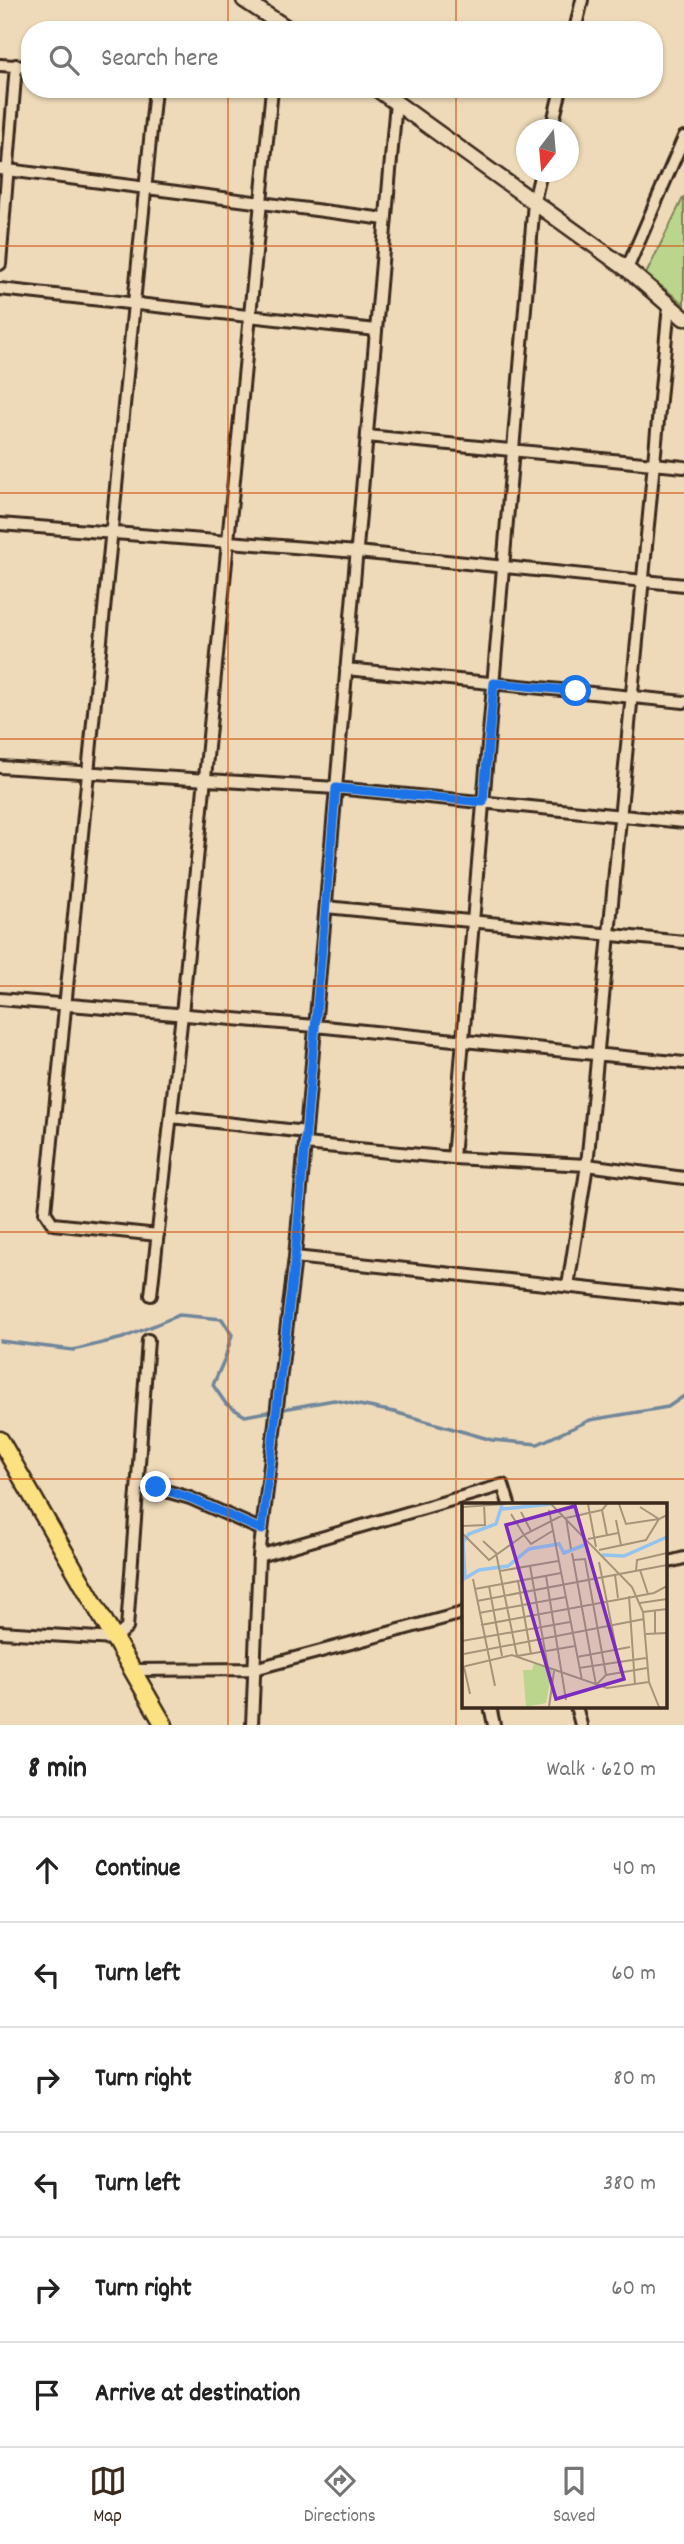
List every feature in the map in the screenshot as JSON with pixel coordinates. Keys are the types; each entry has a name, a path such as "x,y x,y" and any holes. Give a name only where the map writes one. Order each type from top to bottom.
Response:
{"main road":[{"path":"0,1440 164,1725"}],"street":[{"path":"244,0 270,21"},
{"path":"577,21 582,0"},
{"path":"0,65 21,66"},
{"path":"0,264 4,170 16,65"},
{"path":"154,98 45,1212 53,1224 158,1235"},
{"path":"151,1295 182,1014 271,98"},
{"path":"390,98 627,270 684,318"},
{"path":"554,119 559,98"},
{"path":"252,1725 259,1556 295,1257 396,102"},
{"path":"627,270 684,137"},
{"path":"4,170 385,219"},
{"path":"453,1158 534,202 539,182"},
{"path":"0,289 376,330"},
{"path":"568,1286 587,1165 668,305"},
{"path":"366,436 684,467"},
{"path":"0,524 357,552 684,585"},
{"path":"346,668 684,702"},
{"path":"0,766 336,788 684,822"},
{"path":"326,907 684,942"},
{"path":"0,999 315,1026 684,1063"},
{"path":"171,1117 453,1158 587,1165 684,1178"},
{"path":"295,1257 684,1299"},
{"path":"0,1632 114,1639 127,1628 148,1340"},
{"path":"138,1482 190,1498 262,1530"},
{"path":"259,1556 503,1485 509,1503"},
{"path":"666,1563 684,1558"},
{"path":"132,1670 254,1669 462,1614"}],"green space":[{"path":"684,196 684,304 646,274"}],"waterway":[{"path":"0,1341 73,1350 123,1338 179,1315 222,1319 232,1335 213,1385 226,1404 245,1416 334,1400 394,1412 492,1440 538,1444 590,1420 668,1407 684,1396"}],"route":[{"path":"156,1487 190,1498 262,1530 295,1257 336,788 483,802 494,683 576,691"}]}
